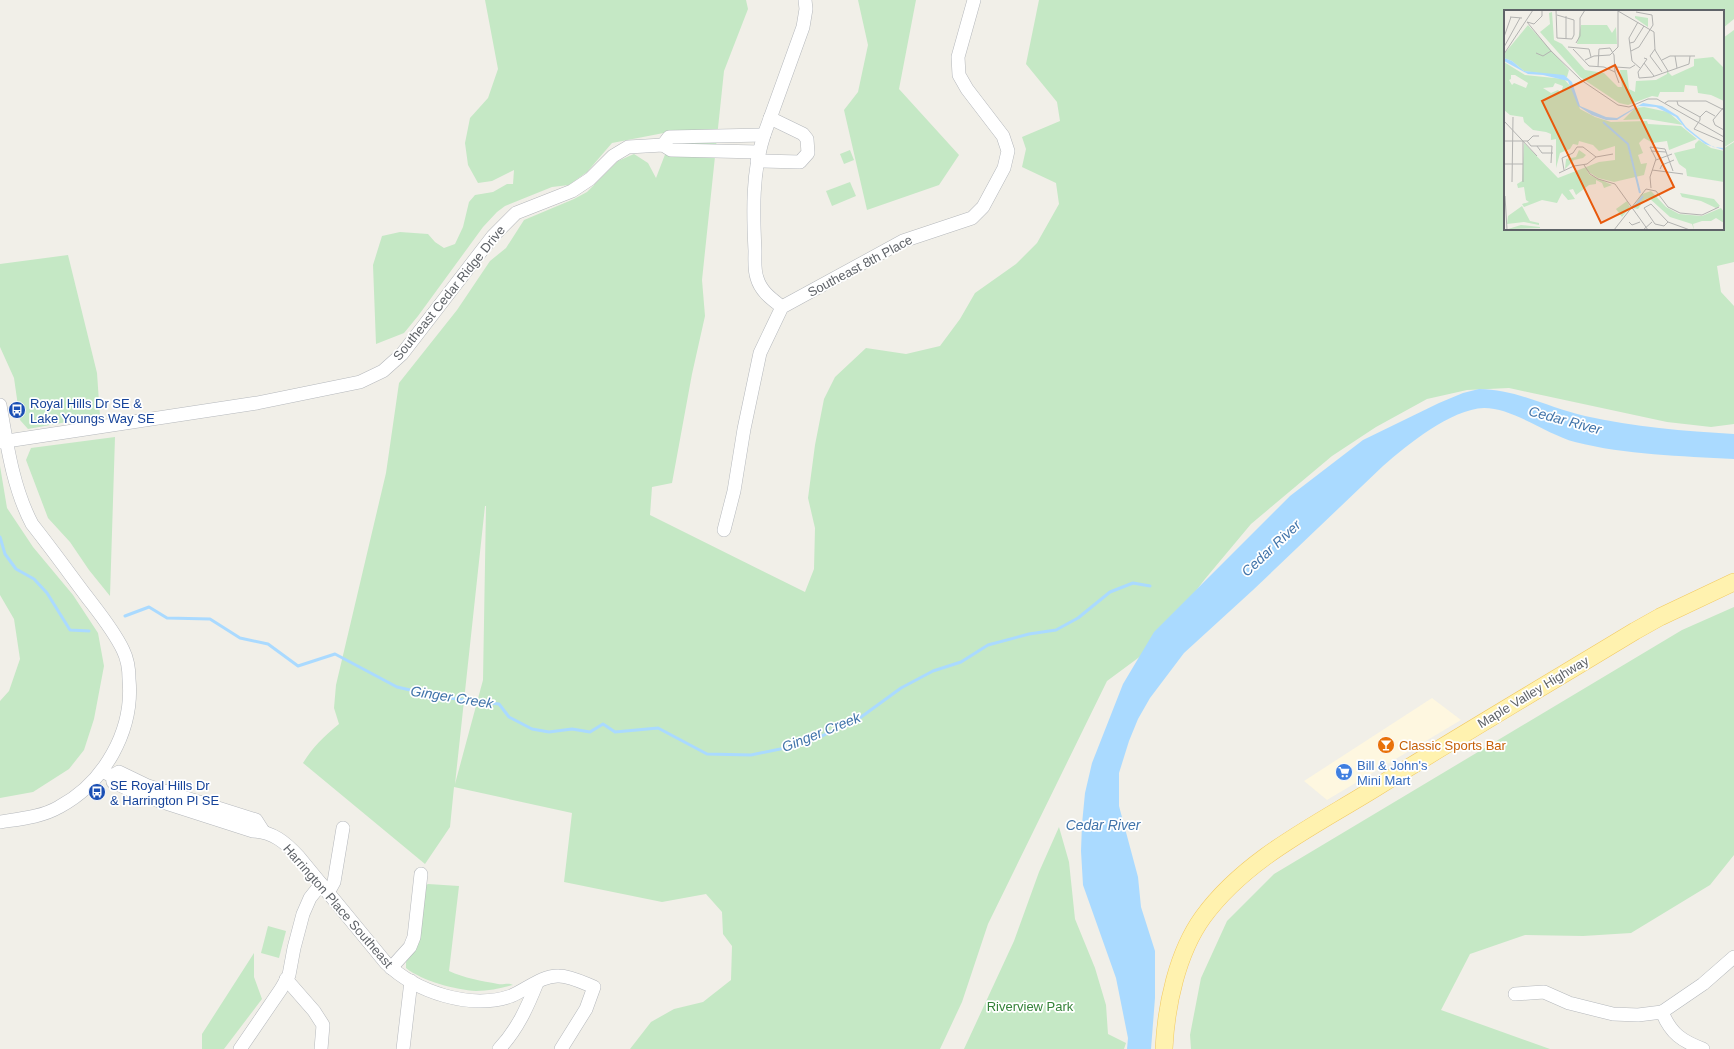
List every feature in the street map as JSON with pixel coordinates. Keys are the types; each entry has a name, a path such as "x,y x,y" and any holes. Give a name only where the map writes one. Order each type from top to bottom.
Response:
{"main road":[{"name":"Maple Valley Highway","path":"1164,1049 1165,1026 1169,1004 1177,971 1189,943 1211,906 1232,883 1247,870 1264,857 1431,754 1635,631 1673,610 1734,582"}],"street":[{"path":"724,530 734,491 744,429 760,353 782,308 764,292 756,277 754,233 755,175 758,156 764,135 803,27 806,9 804,0"},
{"name":"Southeast 8th Place","path":"782,308 903,241 972,218 983,207 1004,168 1008,151 1004,136 967,88 959,75 958,57 974,0"},
{"name":"Southeast Cedar Ridge Drive","path":"3,442 257,403 360,382 383,371 402,354 493,236 516,213 572,191 590,179 613,156 628,147 650,144 663,145 670,150 758,156 800,162 808,153 807,139 803,134 770,118"},
{"name":"Southeast Cedar Ridge Drive","path":"663,145 669,137 764,135"},
{"path":"0,405 3,442 23,506 32,524 112,630 124,651 129,671 131,692 128,712 122,734 107,773 58,808 35,815 0,822"},
{"name":"Harrington Place Southeast","path":"107,773 119,772 148,786 256,820 264,831 275,836 287,845 391,968 411,981 438,993 460,999 476,1001 494,1000 511,996 547,978 559,976 594,987 586,1009 561,1049"},
{"path":"240,1049 286,979 304,914 310,898 334,882 343,828"},
{"path":"391,968 410,947 414,936 421,874"},
{"path":"1515,994 1544,992 1570,1003 1613,1014 1638,1015 1662,1012 1703,984 1734,957"},
{"path":"286,979 314,1011 323,1025 321,1049"},
{"path":"403,1049 411,981"},
{"path":"499,1049 520,1022 537,983"},
{"path":"1662,1012 1667,1024 1675,1034 1691,1044 1703,1049"}],"shaded area":[{"path":"1432,698 1461,720 1327,800 1304,781"}],"green space":[{"path":"485,0 746,0 748,9 724,71 702,280 705,316 692,374 672,483 652,487 650,515 805,592 814,569 815,528 808,498 815,445 824,399 835,377 866,348 906,354 940,346 960,319 975,293 1016,264 1037,243 1059,204 1056,183 1022,167 1026,149 1022,137 1060,121 1057,102 1026,64 1039,0 1734,0 1734,19 1724,27 1724,10 1504,10 1504,230 1724,230 1724,148 1734,142 1734,262 1717,266 1721,292 1734,306 1734,424 1711,427 1667,422 1509,388 1467,390 1427,399 1376,427 1332,456 1251,524 1205,579 1153,647 1107,681 988,924 962,1002 940,1049 630,1049 651,1022 674,1009 703,1002 731,980 732,946 723,934 722,912 706,894 662,902 564,882 572,813 454,787 450,827 425,864 303,763 319,742 339,724 334,708 336,685 386,473 399,383 457,310 490,261 506,248 524,220 587,192 618,161 634,154 648,163 656,178 674,131 612,143 587,172 569,185 552,187 505,206 483,227 404,333 376,344 373,265 382,236 400,232 428,234 435,242 444,248 455,244 463,227 469,202 475,195 493,192 507,184 513,184 514,170 492,181 478,183 468,165 465,143 470,118 488,98 498,69","holes":["485,506 486,506 483,680 455,784"]},
{"path":"858,0 916,0 899,89 959,155 939,185 867,210 844,110 858,92 868,45"},
{"path":"1734,30 1734,141 1724,147 1724,37"},
{"path":"850,150 854,160 844,164 840,154"},
{"path":"850,182 856,196 832,206 826,191"},
{"path":"68,255 97,373 100,416 28,429 20,420 14,378 0,347 0,264"},
{"path":"115,437 110,596 89,570 70,542 48,518 26,460 31,448"},
{"path":"0,466 7,508 33,547 73,595 98,633 104,666 94,719 84,750 69,769 33,792 0,798 0,701 9,691 20,659 14,619 0,595"},
{"path":"1734,607 1734,855 1710,885 1631,933 1583,936 1525,935 1470,954 1441,1010 1550,1049 1191,1049 1190,1035 1201,978 1227,921 1274,874 1682,630"},
{"name":"Riverview Park","path":"1059,827 1069,862 1075,919 1095,968 1106,1005 1108,1034 1126,1043 1124,1049 964,1049 1014,941 1039,872"},
{"path":"428,884 459,886 449,971 461,976 479,980 513,985 476,991 449,987 430,981 406,968 406,962 410,955 424,886"},
{"path":"268,926 286,931 279,958 261,953"},
{"path":"254,953 254,977 262,999 224,1049 202,1049 202,1034"}],"water":[{"name":"Cedar River","path":"1479,389 1519,395 1572,413 1603,420 1659,428 1734,434 1734,459 1614,450 1575,442 1506,412 1484,408 1471,410 1444,421 1404,448 1184,653 1150,698 1138,719 1119,773 1119,806 1138,877 1141,907 1155,951 1155,998 1151,1049 1127,1049 1128,1038 1116,978 1083,885 1081,851 1085,793 1092,763 1123,684 1154,632 1290,496 1363,440 1439,403 1463,393"}],"waterway":[{"name":"Ginger Creek","path":"0,537 5,554 16,569 34,579 47,593 70,630 89,631"},
{"name":"Ginger Creek","path":"125,616 149,607 167,618 210,619 240,638 268,644 298,666 335,654 397,687 441,697 499,704 509,717 532,729 549,732 572,729 590,732 603,724 615,732 658,728 707,754 751,755 790,747 824,735 857,720 901,688 933,671 961,662 988,645 1029,634 1056,630 1078,618 1110,592 1133,583 1150,586"}],"place":[{"name":"Royal Hills Dr SE & Lake Youngs Way SE","path":"17,410"},
{"name":"Classic Sports Bar","path":"1386,745"},
{"name":"Bill & John's Mini Mart","path":"1344,772"},
{"name":"SE Royal Hills Dr & Harrington Pl SE","path":"97,792"}]}
